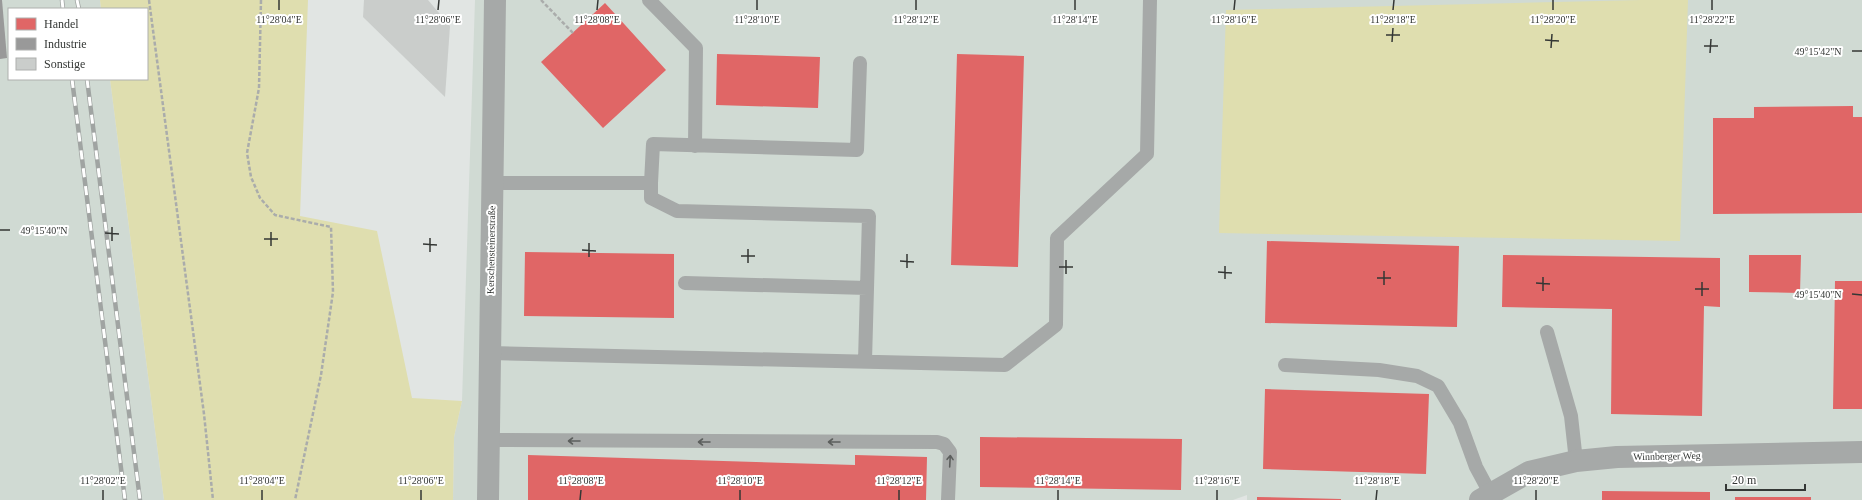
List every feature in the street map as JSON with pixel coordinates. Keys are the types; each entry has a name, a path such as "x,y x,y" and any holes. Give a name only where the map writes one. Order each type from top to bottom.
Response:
{"street":[{"name":"Kerschensteinerstraße","path":"488,500 495,0"},
{"name":"Winnberger Weg","path":"1485,497 1529,472 1576,461 1617,457 1862,452"}],"lane":[{"path":"650,0 696,48 695,146"},
{"path":"490,353 1005,365 1056,325 1057,238 1147,154 1150,0"},
{"path":"860,63 856,150 653,144 650,198 677,211 869,216 866,361"},
{"path":"492,183 651,183"},
{"path":"685,284 867,288"},
{"path":"1547,332 1571,416 1576,461"},
{"path":"1285,365 1379,370 1417,376 1438,386 1460,424 1476,466 1485,497"},
{"path":"488,440 937,442 944,444 950,452 948,500"}],"path":[{"path":"149,0 204,414 213,500"},
{"path":"260,0 259,88 247,153 251,177 260,198 275,215 331,227 333,292 321,374 295,500"},
{"path":"541,0 573,33"}],"shaded area":[{"path":"0,0 100,0 101,8 8,8 8,80 110,80 164,500 0,500"},
{"path":"475,0 1862,0 1862,500 1247,500 1247,495 1233,500 453,500 454,437 462,401"}],"green space":[{"path":"100,0 308,0 300,216 377,231 412,398 462,401 454,437 453,500 164,500 110,80 148,80 148,8 101,8"},
{"path":"1688,0 1680,241 1219,233 1226,10"}],"building: Handel":[{"path":"605,3 666,70 603,128 541,62"},
{"path":"717,54 820,57 818,108 716,105"},
{"path":"957,54 1024,56 1018,267 951,265"},
{"path":"1853,106 1853,117 1862,117 1862,213 1713,214 1713,118 1754,118 1754,107"},
{"path":"1267,241 1459,246 1457,327 1265,323"},
{"path":"525,252 674,254 674,318 524,316"},
{"path":"1503,255 1720,258 1720,307 1704,306 1702,416 1611,414 1612,309 1502,307"},
{"path":"1749,255 1801,255 1800,293 1749,292"},
{"path":"1835,281 1862,281 1862,409 1833,409"},
{"path":"1265,389 1429,394 1426,474 1263,469"},
{"path":"980,437 1182,439 1181,490 980,487"},
{"path":"528,455 855,465 855,455 927,457 926,500 528,500"},
{"path":"1602,491 1710,492 1710,500 1602,500"},
{"path":"1257,497 1341,499 1341,500 1257,500"},
{"path":"1735,497 1811,497 1811,500 1735,500"}],"building: Industrie":[{"path":"0,0 2,0 7,58 0,59"}],"building: Sonstige":[{"path":"364,0 428,0 450,26 445,97 363,17"}],"railway":[{"path":"62,0 63,8"},
{"path":"77,0 79,8"},
{"path":"72,80 125,500"},
{"path":"87,80 140,500"}]}
